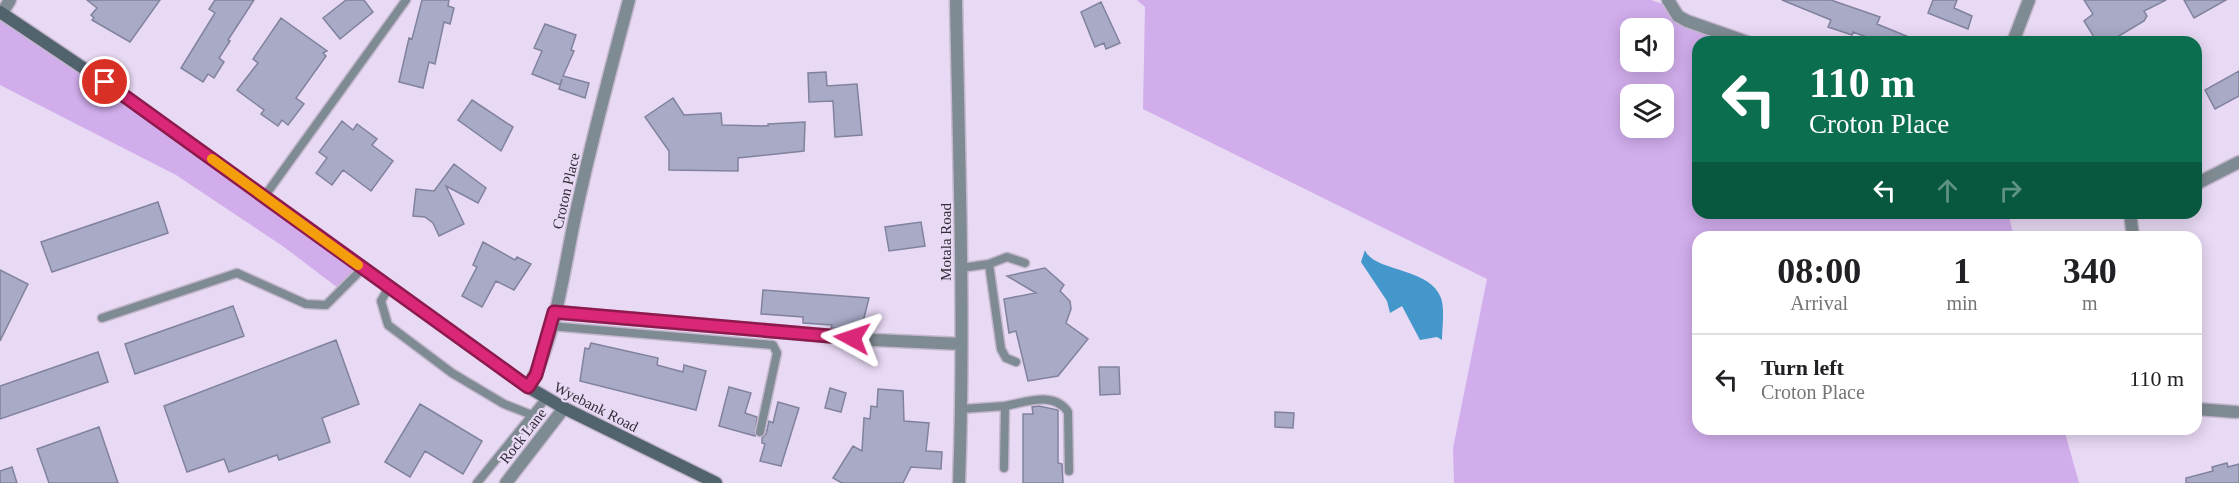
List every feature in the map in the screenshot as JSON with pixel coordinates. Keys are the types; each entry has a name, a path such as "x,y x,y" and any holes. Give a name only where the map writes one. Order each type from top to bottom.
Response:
{"street":[{"path":"1,12 10,0"},
{"name":"Croton Place","path":"528,387 536,375 554,312 583,180 629,0"},
{"name":"Motala Road","path":"956,0 962,409 959,483"},
{"path":"2015,36 2029,0"},
{"path":"1670,3 1678,16 1687,21 1730,36"},
{"name":"Wyebank Road","path":"1,12 122,94 528,387 564,408 716,483"},
{"path":"2202,181 2239,162"},
{"path":"554,312 875,340 961,344"},
{"name":"Rock Lane","path":"506,483 564,408"},
{"path":"2202,409 2236,412"}],"lane":[{"path":"264,197 406,0"},
{"path":"961,268 989,264 1007,257 1025,263"},
{"path":"989,264 1001,349 1006,358 1016,362"},
{"path":"102,318 237,273 306,304 326,305 363,268"},
{"path":"389,287 381,301 388,324 452,373 504,404 532,415"},
{"path":"550,326 773,345 777,353 760,432"},
{"path":"477,483 546,398"},
{"path":"962,409 1005,406 1047,399 1065,407 1068,412 1069,471"},
{"path":"1004,468 1005,406"}],"shaded area":[{"path":"1137,0 1651,0 1660,3 1722,36 1692,36 1692,219 2010,219 2012,231 1692,231 1692,435 2066,435 2079,483 1454,483 1453,448 1487,279 1143,109 1145,7"},
{"path":"0,11 362,266 342,291 284,247 176,175 0,85"}],"water":[{"path":"1365,250 1370,257 1379,262 1414,275 1435,288 1442,302 1442,340 1437,337 1420,340 1402,306 1390,313 1387,301 1361,262"}],"building":[{"path":"87,0 160,0 130,42 92,20 94,18 91,15 97,8"},
{"path":"215,0 254,0 219,58 224,62 214,78 208,74 203,82 181,68 215,13 209,9"},
{"path":"346,0 364,0 373,12 340,39 323,18"},
{"path":"422,0 449,0 448,6 454,8 450,24 444,22 435,64 429,62 423,88 399,82 409,38 412,39"},
{"path":"1782,0 1831,0 1880,17 1877,24 1906,36 1864,36 1853,32 1852,35 1828,27 1831,20"},
{"path":"1933,0 1957,0 1954,8 1972,16 1968,29 1928,13"},
{"path":"2084,0 2166,0 2144,11 2147,16 2144,21 2119,36 2093,36 2084,21 2093,14"},
{"path":"2184,0 2226,0 2194,18"},
{"path":"1101,2 1120,43 1106,49 1104,43 1095,47 1081,12"},
{"path":"281,18 327,51 323,53 326,56 296,98 304,104 288,125 282,120 278,126 261,114 264,110 237,90 258,63 253,59"},
{"path":"545,24 576,35 571,50 574,51 563,76 589,83 585,98 559,89 562,79 560,85 532,74 542,51 534,48"},
{"path":"2239,71 2239,96 2215,109 2205,90"},
{"path":"826,72 827,86 857,84 862,135 835,137 833,101 809,102 808,73"},
{"path":"673,98 684,115 721,113 722,125 768,126 768,124 805,122 804,151 738,158 738,171 669,170 669,151 645,117"},
{"path":"472,100 513,127 501,151 458,120"},
{"path":"342,121 353,130 357,124 377,139 372,145 393,161 371,191 343,170 332,185 316,173 327,158 319,152"},
{"path":"454,164 486,188 478,203 446,186 464,224 439,236 433,223 425,217 413,216 416,189 434,191"},
{"path":"158,202 168,233 52,272 41,242"},
{"path":"921,222 925,246 889,251 885,227"},
{"path":"483,242 515,260 517,257 531,264 514,290 496,281 482,307 462,296 477,267 473,265"},
{"path":"1045,268 1064,285 1060,291 1070,301 1071,309 1066,323 1088,339 1058,376 1028,381 1016,331 1009,333 1004,299 1036,293 1007,276"},
{"path":"0,270 28,284 0,341"},
{"path":"763,290 869,298 861,330 831,328 832,325 803,323 803,317 761,314"},
{"path":"233,306 244,336 135,374 125,344"},
{"path":"336,340 359,404 322,418 330,442 279,460 277,455 229,472 224,459 187,472 164,406"},
{"path":"591,343 658,358 657,365 683,372 684,365 706,371 696,410 580,381 585,348 589,349"},
{"path":"98,352 108,382 0,419 0,386"},
{"path":"1099,367 1119,367 1120,394 1100,395"},
{"path":"729,387 751,393 745,413 757,417 755,436 719,426"},
{"path":"830,388 846,393 841,412 825,408"},
{"path":"878,389 903,391 904,421 929,423 926,451 942,452 941,469 911,467 903,483 842,483 833,478 853,446 862,451 864,418 870,419 871,406 877,407"},
{"path":"778,402 799,408 781,466 760,461 765,444 762,443 762,438 766,434 769,421 773,423"},
{"path":"420,404 482,441 463,474 425,451 410,477 385,462"},
{"path":"1032,407 1058,410 1058,463 1062,464 1063,483 1023,483 1023,414 1033,414"},
{"path":"1275,412 1294,413 1293,428 1275,427"},
{"path":"99,427 118,483 49,483 37,449"},
{"path":"2227,463 2228,467 2239,464 2239,483 2186,483 2186,478 2213,471 2212,467"},
{"path":"12,467 17,483 0,483 0,471"}],"slow traffic":[{"path":"212,159 358,265"}],"route":[{"path":"105,82 528,387 536,375 554,312 852,338"}]}
